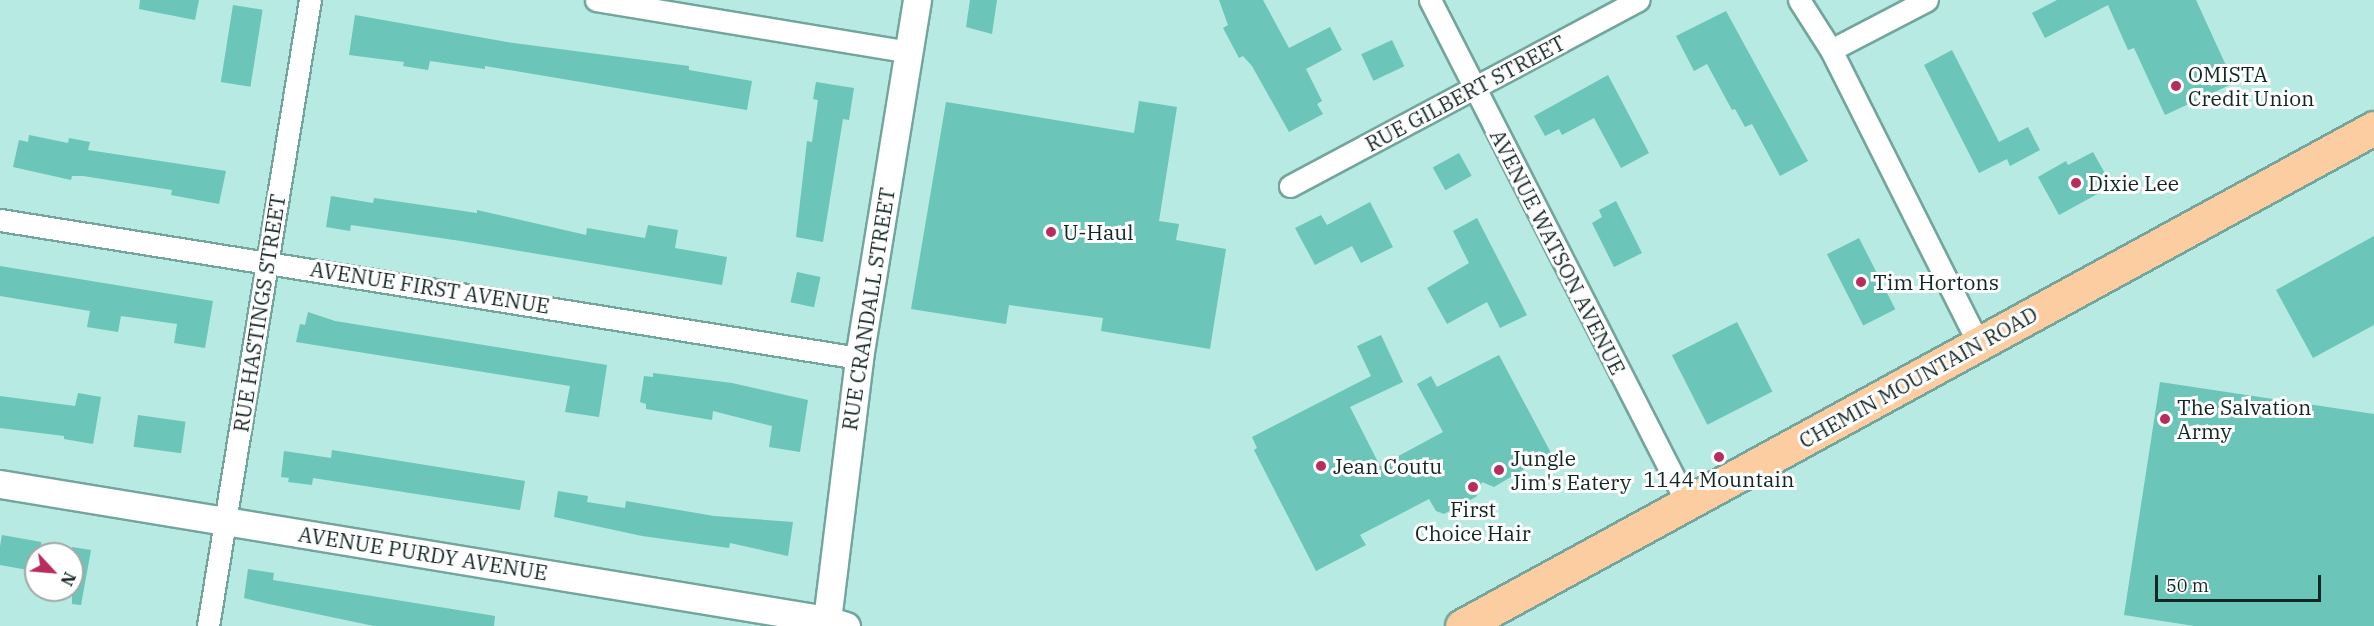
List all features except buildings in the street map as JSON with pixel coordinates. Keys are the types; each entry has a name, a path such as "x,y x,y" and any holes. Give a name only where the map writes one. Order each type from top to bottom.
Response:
{"main road":[{"name":"CHEMIN MOUNTAIN ROAD","path":"1462,626 2374,128"}],"street":[{"name":"RUE HASTINGS STREET","path":"208,626 310,0"},
{"path":"596,0 909,52"},
{"name":"RUE CRANDALL STREET","path":"836,623 859,358 917,0"},
{"name":"AVENUE WATSON AVENUE","path":"1430,0 1687,503"},
{"name":"RUE GILBERT STREET","path":"1290,186 1476,89 1639,0"},
{"path":"1799,0 1831,50 1979,344"},
{"path":"1831,50 1927,0"},
{"name":"AVENUE FIRST AVENUE","path":"0,220 859,358"},
{"name":"AVENUE PURDY AVENUE","path":"0,484 836,623"}],"place":[{"name":"OMISTA Credit Union","path":"2176,86"},
{"name":"Dixie Lee","path":"2076,183"},
{"name":"U-Haul","path":"1051,232"},
{"name":"Tim Hortons","path":"1861,282"},
{"name":"The Salvation Army","path":"2165,419"},
{"name":"1144 Mountain","path":"1719,457"},
{"name":"Jean Coutu","path":"1321,466"},
{"name":"Jungle Jim's Eatery","path":"1499,470"},
{"name":"First Choice Hair","path":"1473,487"}]}
